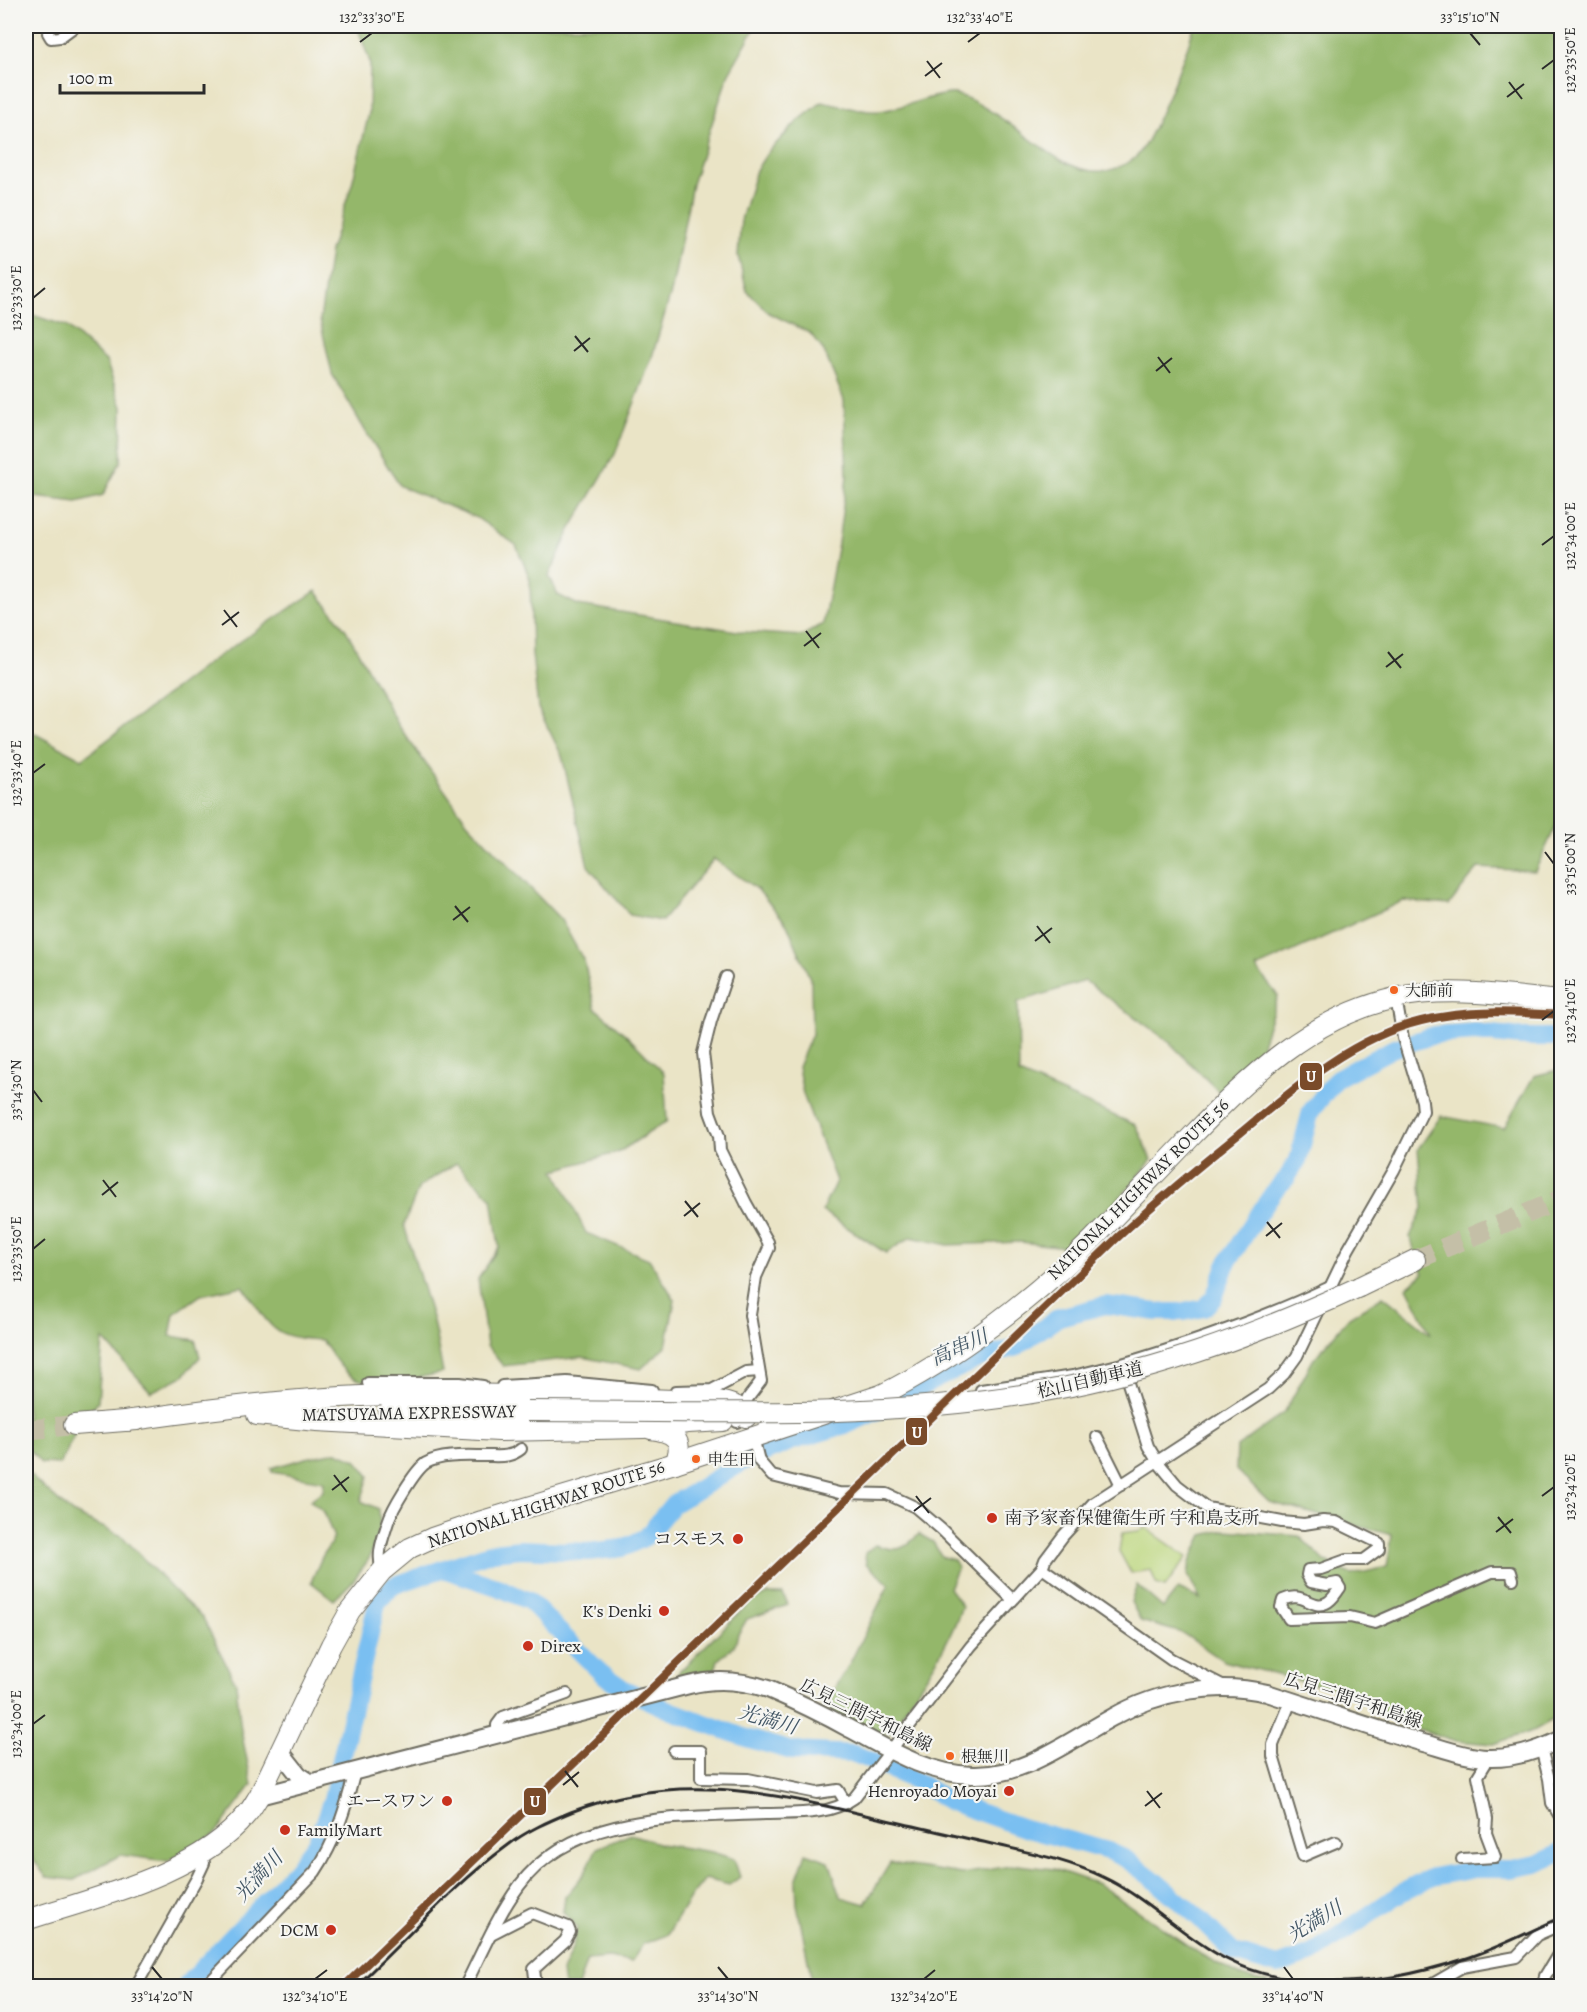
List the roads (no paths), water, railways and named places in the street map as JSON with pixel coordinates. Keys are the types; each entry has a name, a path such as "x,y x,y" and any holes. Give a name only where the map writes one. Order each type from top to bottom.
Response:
{"highway":[{"name":"NATIONAL HIGHWAY ROUTE 56","path":"26,1920 150,1878 211,1847 247,1815 259,1796 331,1645 350,1611 382,1571 410,1548 482,1521 675,1463 754,1442 880,1395 908,1381 942,1361 994,1324 1066,1264 1234,1092 1268,1063 1322,1026 1351,1012 1396,998 1455,993 1562,1001"},
{"name":"松山自動車道","path":"741,1414 930,1405 994,1399 1066,1387 1193,1354 1286,1320 1415,1260"},
{"path":"125,1421 239,1406 342,1397 484,1395 718,1401 735,1405 741,1414 742,1425 754,1442"},
{"name":"MATSUYAMA EXPRESSWAY","path":"74,1425 256,1415 528,1411 741,1414"},
{"path":"256,1415 317,1421 499,1431 642,1428 741,1414"},
{"path":"642,1428 665,1431 674,1436 680,1445 675,1463"}],"main road":[{"name":"広見三間宇和島線","path":"318,1781 689,1685 729,1681 748,1683 768,1689 887,1755 956,1774 985,1775 1030,1763 1140,1704 1182,1692 1227,1688 1247,1688 1468,1756 1489,1758 1517,1756 1562,1738"},
{"path":"280,1751 299,1775 318,1781"},
{"path":"259,1796 318,1781"}],"street":[{"path":"50,26 48,33 51,38 60,37 75,26"},
{"path":"726,977 703,1053 710,1112 719,1136 720,1150 769,1248 756,1276 750,1315 760,1381 748,1398 741,1414"},
{"path":"465,1986 507,1903 531,1871 557,1851 582,1837 603,1828 626,1824 820,1811 846,1803 854,1798 971,1646 1042,1568 1045,1560 1073,1524 1094,1503 1268,1389 1284,1374 1297,1356 1348,1250 1394,1170 1423,1111 1403,1038 1396,998"},
{"path":"981,1390 1073,1376 1122,1364 1237,1327 1330,1287"},
{"path":"1122,1364 1148,1446 1177,1485 1207,1508 1282,1522 1304,1524 1323,1521 1336,1522 1379,1543 1379,1549 1364,1560 1346,1560 1321,1569 1308,1570 1307,1575 1311,1582 1327,1585 1336,1583 1340,1588 1328,1603 1322,1605 1297,1596 1283,1600 1281,1607 1289,1619 1350,1617 1375,1623 1492,1572 1511,1572 1513,1578"},
{"path":"368,1383 460,1383 485,1387 551,1385 567,1382 669,1391 712,1390 746,1372 759,1371"},
{"path":"1097,1437 1121,1485"},
{"path":"754,1442 759,1461 772,1476 852,1494 887,1494 915,1507 941,1529 1012,1599"},
{"path":"382,1571 378,1560 391,1514 402,1494 425,1464 465,1456 509,1456 521,1449"},
{"path":"1042,1568 1171,1659 1227,1688"},
{"path":"497,1735 497,1725 503,1717 567,1694"},
{"path":"1291,1701 1273,1745 1273,1756 1303,1856 1336,1842"},
{"path":"1541,1748 1552,1803 1562,1820"},
{"path":"674,1751 701,1751 701,1778 748,1779 817,1793 838,1790 846,1803"},
{"path":"1462,1859 1495,1857 1486,1833 1487,1819 1478,1776 1489,1758"},
{"path":"206,1986 315,1872 335,1837 353,1772"},
{"path":"136,1986 197,1878 204,1863 201,1852"},
{"path":"491,1934 532,1913 568,1927 570,1932 565,1941 534,1969 536,1986"},
{"path":"1429,1986 1462,1967 1516,1958 1537,1935 1562,1924"},
{"path":"1543,1986 1545,1976 1562,1948"}],"waterway":[{"name":"高串川","path":"185,1986 296,1869 317,1841 332,1799 377,1603 392,1586 493,1552 520,1549 588,1552 623,1548 646,1537 672,1505 743,1462 790,1442 849,1424 895,1403 978,1359 1014,1348 1059,1317 1106,1305 1157,1312 1184,1312 1204,1308 1214,1298 1226,1265 1255,1219 1298,1160 1311,1111 1337,1078 1392,1049 1434,1035 1475,1032 1521,1037 1562,1037"},
{"name":"光満川","path":"446,1570 500,1588 529,1601 601,1673 624,1689 672,1711 746,1738 792,1751 855,1754 916,1781 950,1802 1024,1828 1108,1851 1126,1859 1198,1917 1234,1953 1278,1966 1313,1953 1401,1893 1432,1877 1475,1869 1511,1869 1537,1864 1562,1852"}],"tunnel":[{"path":"1415,1260 1562,1199"},
{"path":"26,1430 74,1425"}],"railway":[{"path":"356,1986 467,1878 522,1836 571,1812 612,1799 652,1791 731,1790 770,1795 810,1802 1065,1862 1091,1871 1119,1885 1224,1958 1253,1970 1282,1978 1313,1982 1343,1982 1405,1975 1476,1955 1562,1917"}],"place":[{"name":"大師前","path":"1394,990"},
{"name":"申生田","path":"696,1459"},
{"name":"南予家畜保健衛生所 宇和島支所","path":"992,1518"},
{"name":"コスモス","path":"738,1539"},
{"name":"K's Denki","path":"664,1611"},
{"name":"Direx","path":"528,1646"},
{"name":"根無川","path":"950,1756"},
{"name":"Henroyado Moyai","path":"1009,1791"},
{"name":"エースワン","path":"447,1801"},
{"name":"FamilyMart","path":"285,1830"},
{"name":"DCM","path":"331,1930"}]}
